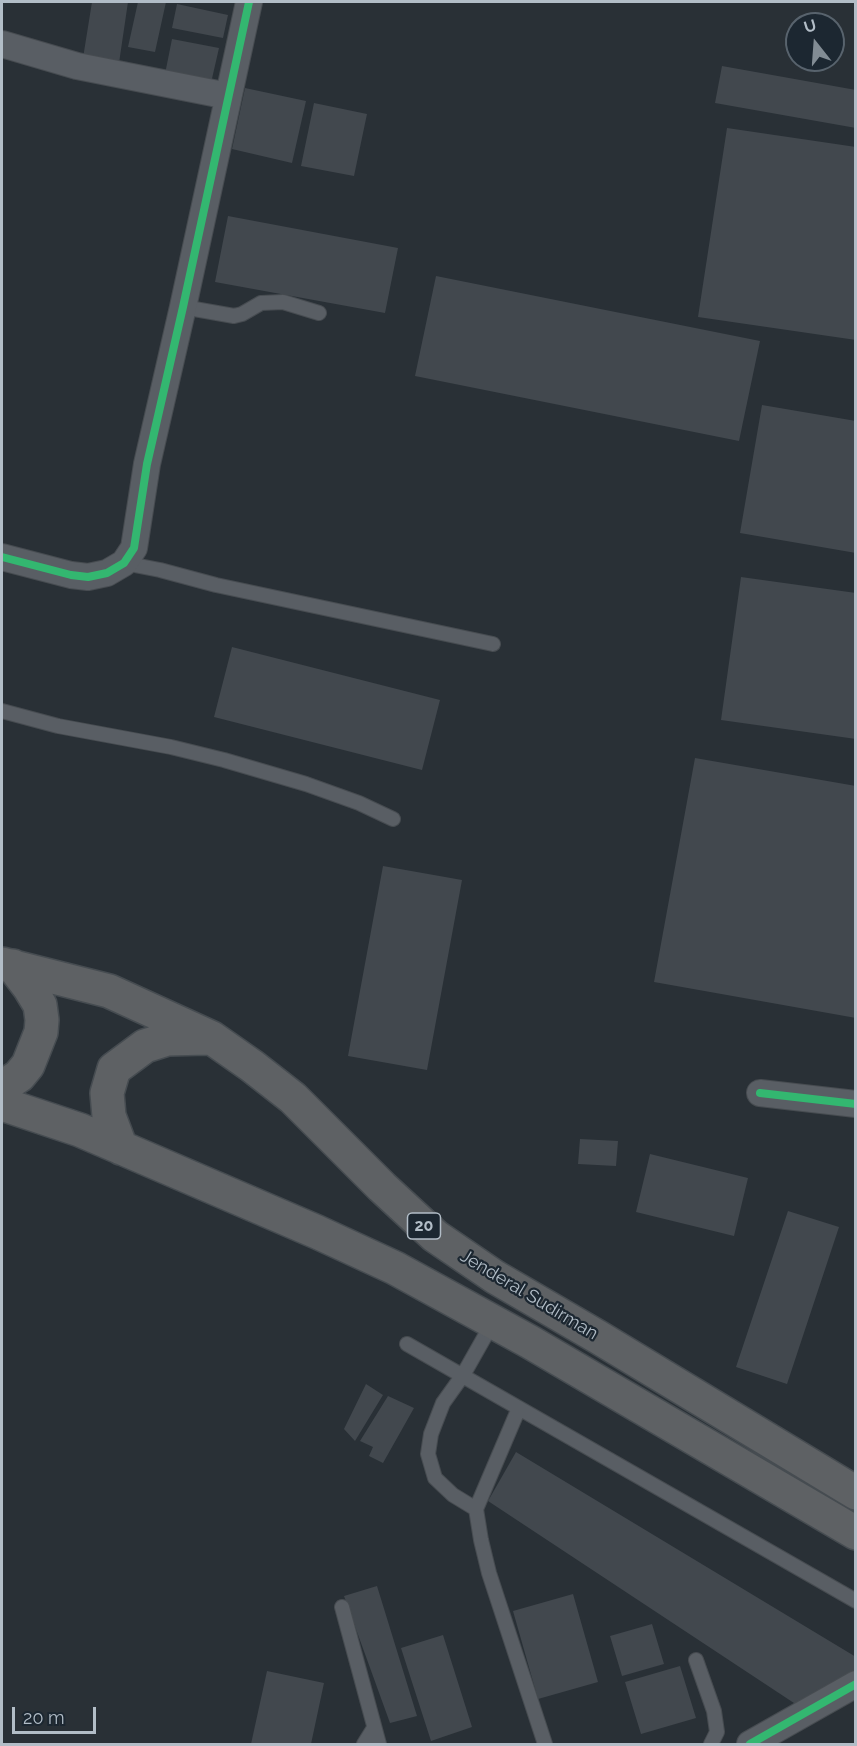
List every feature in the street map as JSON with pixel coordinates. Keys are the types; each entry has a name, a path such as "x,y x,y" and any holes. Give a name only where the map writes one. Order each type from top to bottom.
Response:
{"highway":[{"name":"Jenderal Sudirman","path":"7,965 110,991 212,1038 293,1098 435,1236 495,1277 607,1342 855,1493"},
{"path":"2,1087 19,1076 28,1065 41,1032 42,1020 40,1005 29,987 7,965"},
{"path":"121,1148 109,1116 107,1093 114,1069 146,1046 167,1039 212,1038"},
{"path":"2,1104 80,1130 395,1268 493,1322 855,1533"}],"street":[{"path":"2,557 71,575 88,577 107,573 124,563 134,548 147,464 249,2"},
{"path":"2,44 77,66 228,96"},
{"path":"760,1093 855,1104"},
{"path":"750,1744 855,1684"}],"lane":[{"path":"183,307 234,316 261,303 282,302 319,313"},
{"path":"124,563 493,644"},
{"path":"2,711 58,726 171,747 224,760 306,784 359,803 393,819"},
{"path":"476,1509 453,1495 435,1478 428,1454 431,1434 443,1403 463,1375 493,1322"},
{"path":"407,1344 855,1601"},
{"path":"519,1408 476,1509 489,1573 545,1744"},
{"path":"342,1607 379,1744"},
{"path":"696,1660 714,1711 717,1732 711,1744"},
{"path":"364,1744 374,1728"}],"building":[{"path":"92,2 128,2 119,63 83,58"},
{"path":"138,2 166,2 155,52 128,47"},
{"path":"177,4 228,15 223,38 172,28"},
{"path":"172,39 219,48 211,83 165,74"},
{"path":"722,66 856,90 856,128 715,103"},
{"path":"245,88 306,101 292,163 232,149"},
{"path":"314,103 367,114 354,176 301,166"},
{"path":"727,128 856,147 856,340 698,317"},
{"path":"228,216 398,248 385,313 215,282"},
{"path":"436,276 760,341 739,441 415,376"},
{"path":"762,405 856,421 856,553 740,533"},
{"path":"741,577 856,593 856,739 721,720"},
{"path":"232,647 440,700 422,770 214,717"},
{"path":"695,758 856,786 856,1018 654,982"},
{"path":"383,866 462,880 427,1070 348,1056"},
{"path":"580,1139 618,1141 616,1166 578,1164"},
{"path":"650,1154 748,1178 734,1236 636,1212"},
{"path":"788,1211 839,1227 787,1384 736,1367"},
{"path":"366,1384 383,1395 355,1441 344,1429"},
{"path":"388,1396 414,1408 383,1463 369,1456 373,1447 360,1441"},
{"path":"516,1452 856,1657 856,1673 800,1707 488,1501"},
{"path":"377,1586 417,1716 390,1723 344,1596"},
{"path":"573,1594 598,1682 538,1699 513,1611"},
{"path":"652,1624 664,1664 622,1676 610,1636"},
{"path":"443,1635 472,1727 431,1741 401,1648"},
{"path":"680,1666 696,1718 641,1734 625,1682"},
{"path":"267,1671 324,1683 311,1744 251,1744"}],"cycle path":[{"path":"2,557 71,575 88,577 107,573 124,563 134,548 147,464 249,2"},
{"path":"760,1093 856,1104"},
{"path":"750,1744 856,1684"}]}
